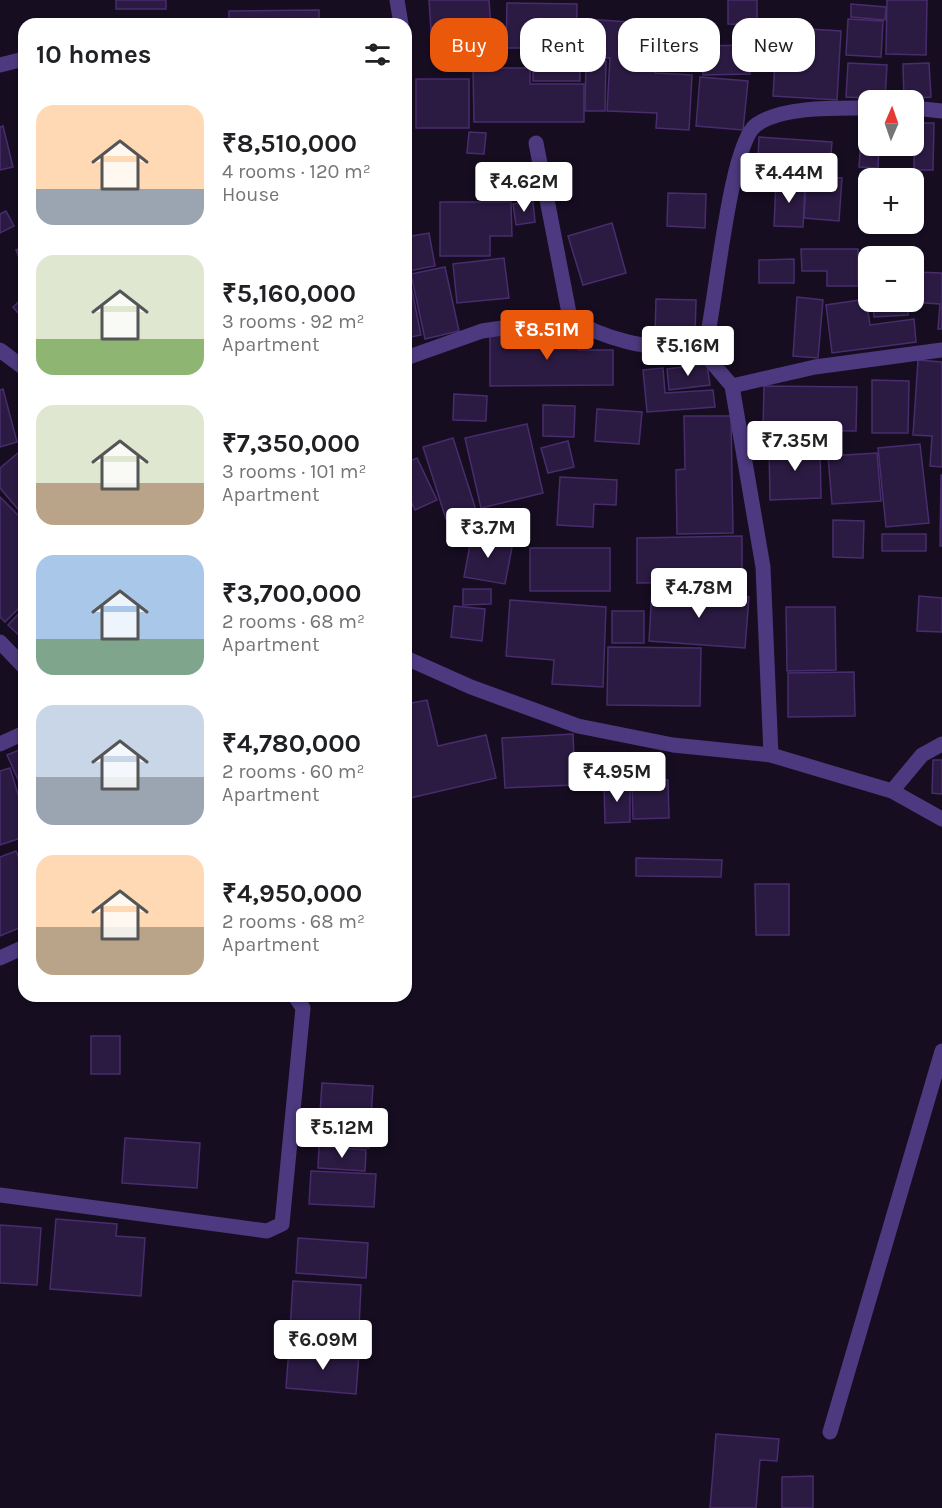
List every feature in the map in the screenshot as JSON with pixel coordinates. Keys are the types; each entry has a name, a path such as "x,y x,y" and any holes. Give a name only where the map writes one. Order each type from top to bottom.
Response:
{"street":[{"path":"398,0 400,18"},
{"path":"0,65 18,60"},
{"path":"704,353 734,184 745,139 755,125 773,118 815,108 858,108"},
{"path":"924,109 942,111"},
{"path":"536,143 570,318"},
{"path":"412,356 482,331 570,318 593,332 633,344 704,353 732,386 763,567 771,755"},
{"path":"0,350 18,364"},
{"path":"732,386 815,367 942,350"},
{"path":"0,642 18,661"},
{"path":"412,661 471,687 578,726 673,745 771,755 892,791 942,819"},
{"path":"0,744 18,735"},
{"path":"892,791 922,756 942,744"},
{"path":"0,958 18,950"},
{"path":"0,1195 267,1232 282,1224 303,1008 299,1002"},
{"path":"830,1432 942,1051"}],"building":[{"path":"116,0 166,0 166,9 116,9"},
{"path":"429,0 489,0 490,18 430,18"},
{"path":"728,0 757,0 757,18 732,18 732,24 728,24"},
{"path":"887,0 927,0 926,55 886,54"},
{"path":"507,3 577,4 577,18 520,18 520,48 508,48"},
{"path":"851,4 886,7 885,20 851,17"},
{"path":"319,10 319,18 229,18 229,11"},
{"path":"848,19 883,21 881,57 846,55"},
{"path":"606,20 618,21 618,72 692,75 689,130 656,128 657,113 607,111 610,58 606,58"},
{"path":"815,29 841,31 837,100 773,96 774,72 815,72"},
{"path":"732,45 732,72 750,72 750,74 703,75 703,72 720,72 720,46"},
{"path":"848,63 887,65 886,90 858,90 858,98 846,97"},
{"path":"929,63 931,97 924,98 924,90 904,90 903,64"},
{"path":"508,68 520,68 520,72 530,72 530,84 584,84 584,122 474,122 473,72 508,72"},
{"path":"533,72 580,72 580,81 533,81"},
{"path":"586,72 606,72 605,111 585,111"},
{"path":"700,77 748,81 743,130 696,126"},
{"path":"416,79 469,79 469,128 416,128"},
{"path":"924,123 934,123 933,170 914,168 914,156 924,156"},
{"path":"3,126 13,167 0,170 0,127"},
{"path":"469,132 486,133 484,154 467,153"},
{"path":"759,137 832,142 829,177 842,178 839,221 804,218 806,182 757,179"},
{"path":"860,156 879,156 878,168 859,167"},
{"path":"776,182 805,183 803,227 774,226"},
{"path":"668,193 706,194 705,228 667,226"},
{"path":"533,201 535,222 516,225 513,204"},
{"path":"440,202 511,202 512,236 490,236 490,256 440,256"},
{"path":"6,211 14,226 0,233 0,214"},
{"path":"612,223 626,273 583,285 568,236"},
{"path":"429,233 435,266 412,270 412,236"},
{"path":"801,249 858,249 858,286 827,286 827,271 802,271"},
{"path":"504,258 509,298 457,303 453,264"},
{"path":"794,259 794,283 759,283 759,260"},
{"path":"445,267 459,331 425,339 412,274"},
{"path":"924,272 942,273 942,329 938,329 940,304 924,303"},
{"path":"412,291 421,335 412,337"},
{"path":"797,297 823,300 818,358 793,356"},
{"path":"656,299 696,300 695,336 655,335"},
{"path":"858,300 858,312 868,312 870,325 914,319 916,342 832,353 826,305"},
{"path":"18,302 18,313 13,307"},
{"path":"874,312 908,312 908,315 874,317"},
{"path":"577,333 578,350 613,350 613,385 490,386 490,335"},
{"path":"918,360 942,362 942,467 930,466 932,436 913,435"},
{"path":"707,364 710,385 669,390 667,369"},
{"path":"663,368 665,393 713,390 715,407 647,412 643,370"},
{"path":"872,380 909,381 908,433 872,433"},
{"path":"764,386 857,387 856,431 763,430"},
{"path":"3,389 17,442 0,447 0,390"},
{"path":"454,394 487,396 486,421 453,420"},
{"path":"543,405 575,406 574,437 543,436"},
{"path":"597,409 642,412 639,444 595,441"},
{"path":"684,416 731,416 733,533 677,534 676,470 685,469"},
{"path":"527,424 543,493 481,508 465,438"},
{"path":"453,438 476,510 446,519 423,447"},
{"path":"568,441 574,467 548,473 541,448"},
{"path":"920,444 929,523 886,527 878,448"},
{"path":"820,445 821,498 770,500 769,446"},
{"path":"18,453 18,509 0,488 0,468"},
{"path":"877,453 881,501 832,504 828,456"},
{"path":"417,458 437,500 415,510 412,503 412,460"},
{"path":"941,475 942,546 940,546"},
{"path":"560,477 617,480 616,505 594,504 593,527 557,525"},
{"path":"0,497 18,515 18,609 5,622 0,617"},
{"path":"833,520 864,521 863,558 833,557"},
{"path":"472,534 513,542 505,584 464,577"},
{"path":"882,534 926,534 926,551 882,551"},
{"path":"742,536 742,582 637,583 637,538"},
{"path":"530,548 610,548 610,591 530,591"},
{"path":"463,589 491,589 491,604 463,605"},
{"path":"652,590 749,597 745,648 649,641"},
{"path":"919,596 942,598 942,632 917,631"},
{"path":"510,600 606,607 603,687 552,684 554,660 506,656"},
{"path":"454,606 485,609 482,641 451,637"},
{"path":"786,607 835,607 836,670 787,671"},
{"path":"612,611 644,611 644,643 612,643"},
{"path":"18,614 18,634 8,625"},
{"path":"608,647 701,648 700,706 607,705"},
{"path":"854,672 855,716 788,717 788,673"},
{"path":"427,700 438,746 486,735 496,778 412,798 412,703"},
{"path":"573,734 575,785 505,788 502,738"},
{"path":"18,750 18,780 7,755"},
{"path":"933,760 942,760 942,794 932,793"},
{"path":"10,768 18,794 18,839 0,845 0,771"},
{"path":"632,780 668,780 669,818 633,819"},
{"path":"630,783 630,822 605,823 604,784"},
{"path":"16,851 18,856 18,928 0,936 0,857"},
{"path":"636,858 722,860 721,877 636,876"},
{"path":"755,884 789,884 789,935 756,935"},
{"path":"91,1036 120,1036 120,1074 91,1074"},
{"path":"322,1083 373,1086 369,1148 318,1144"},
{"path":"125,1138 200,1143 197,1188 122,1183"},
{"path":"319,1146 366,1150 365,1171 318,1168"},
{"path":"311,1171 376,1174 374,1207 309,1204"},
{"path":"56,1219 117,1224 116,1236 145,1238 141,1296 50,1289"},
{"path":"0,1225 41,1228 37,1285 0,1283"},
{"path":"298,1238 368,1243 366,1278 296,1273"},
{"path":"293,1281 361,1285 358,1349 289,1346"},
{"path":"289,1348 359,1354 356,1394 286,1388"},
{"path":"716,1434 779,1439 777,1461 760,1460 756,1508 710,1508"},
{"path":"813,1476 813,1508 782,1508 782,1477"}]}
